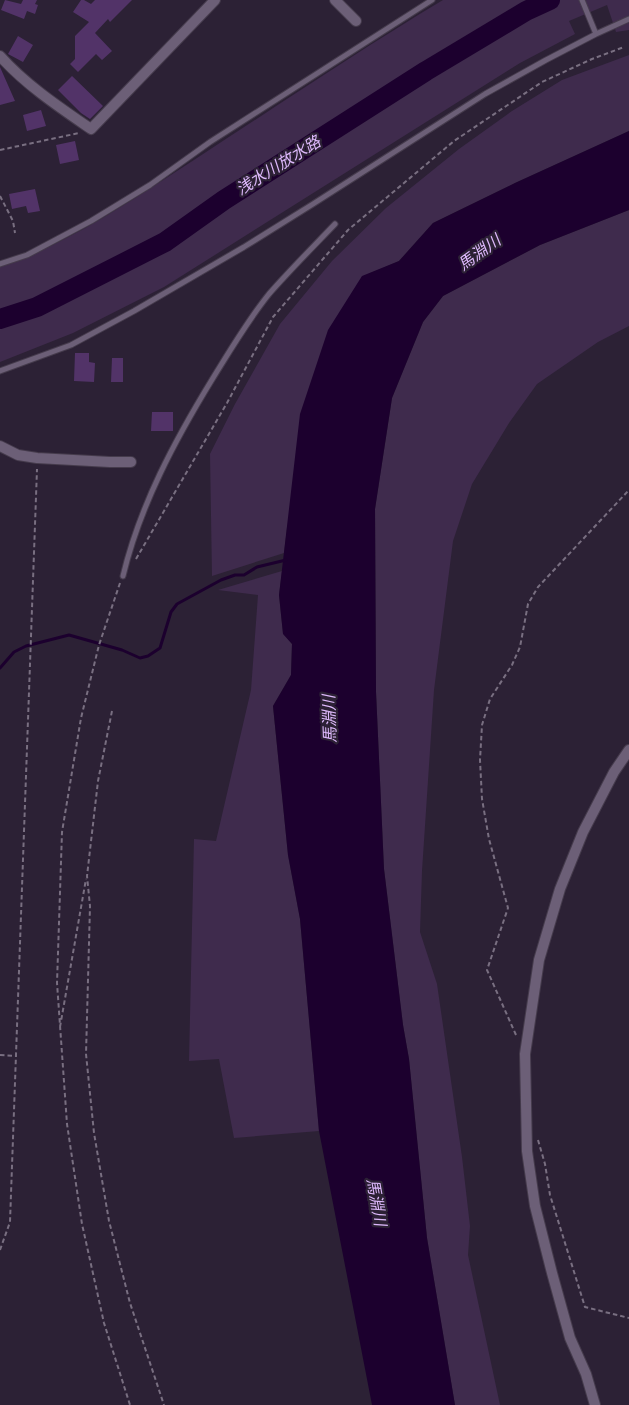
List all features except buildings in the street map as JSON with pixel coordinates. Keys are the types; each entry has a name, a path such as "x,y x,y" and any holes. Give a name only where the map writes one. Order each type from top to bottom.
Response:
{"street":[{"path":"0,56 14,72 92,129 215,0"},
{"path":"335,0 356,21"},
{"path":"0,446 18,455 37,458 131,462"},
{"path":"595,1405 586,1374 570,1338 535,1206 527,1151 525,1054 539,960 560,889 582,832 614,772 629,750"}],"lane":[{"path":"0,264 27,255 91,221 150,185 210,142 432,0"},
{"path":"582,0 596,34"},
{"path":"0,371 71,345 134,311 294,216 485,94 546,60 629,19"},
{"path":"123,576 128,552 149,496 194,409 234,343 269,295 335,224"}],"path":[{"path":"135,562 227,403 273,317 348,230 454,141 542,82 592,58 624,47"},
{"path":"0,150 92,129"},
{"path":"0,196 14,221 15,233"},
{"path":"0,1250 10,1222 37,458"},
{"path":"525,1054 487,970 508,908 489,839 482,799 480,760 482,725 490,699 512,665 520,647 528,604 538,587 629,490"},
{"path":"123,576 99,645 81,718 62,832 57,983 67,1124 82,1224 104,1323 130,1405"},
{"path":"59,1031 87,876 98,782 112,711"},
{"path":"87,876 90,906 86,1054 94,1133 109,1221 130,1303 164,1405"},
{"path":"0,1055 17,1056"},
{"path":"535,1132 550,1195 585,1307 629,1318"}],"shaded area":[{"path":"443,0 629,0 629,30 616,32 607,5 569,21 575,34 520,63 164,287 73,333 0,362 0,267 51,246 100,220"},
{"path":"629,55 629,131 433,223 399,261 362,277 287,528 284,553 212,576 210,454 280,324 332,261 386,208 459,149 512,111 562,80"},
{"path":"629,210 629,326 598,342 537,384 509,423 472,484 453,541 434,690 420,932 437,984 470,1226 468,1255 500,1405 455,1405 427,1238 409,1059 384,869 376,692 375,509 392,398 423,322 443,296 540,245"},
{"path":"282,571 279,595 283,633 292,644 291,675 273,706 288,855 300,919 319,1131 234,1138 219,1059 189,1061 194,839 216,841 251,690 258,595 218,590"}],"water":[{"name":"馬淵川","path":"629,131 629,210 540,245 443,296 423,322 392,398 375,509 376,692 384,869 409,1059 427,1238 455,1405 372,1405 319,1131 300,919 288,855 273,706 291,675 292,644 283,634 279,595 300,414 328,330 362,276 399,261 433,223"}],"waterway":[{"name":"浅水川放水路","path":"0,319 37,307 165,242 224,200 426,71 526,11 550,0"},
{"path":"0,668 14,652 26,646 69,635 122,650 140,658 148,656 160,648 171,612 177,604 221,580 235,575 244,575 257,567 286,560"}]}
